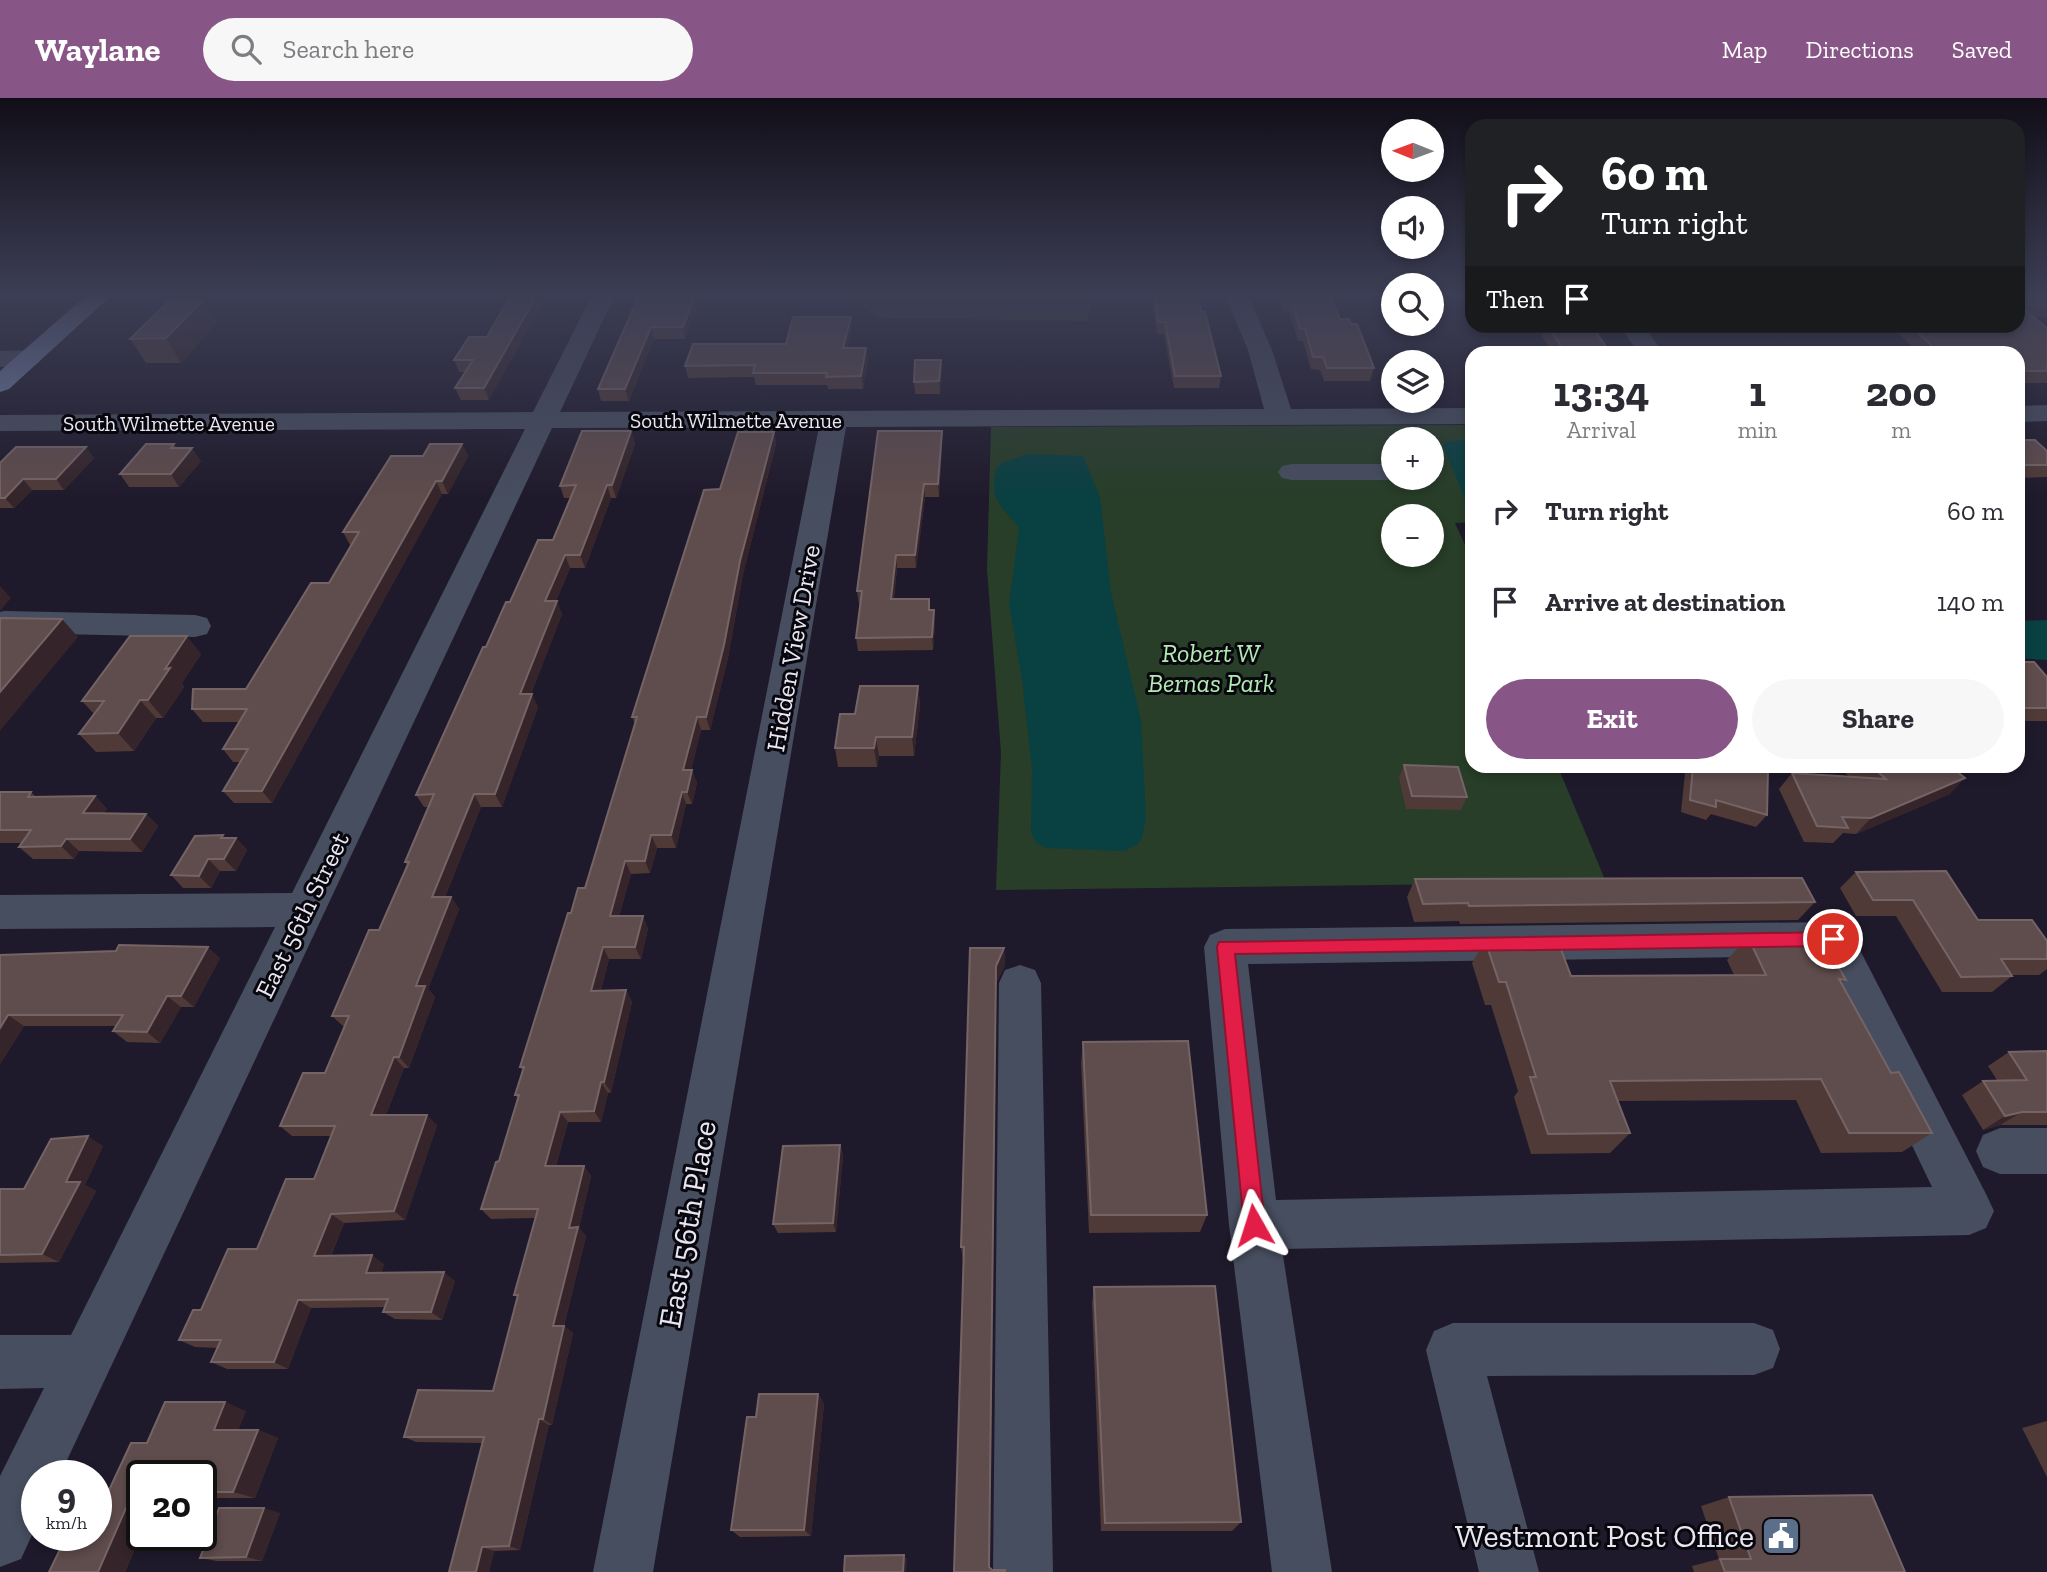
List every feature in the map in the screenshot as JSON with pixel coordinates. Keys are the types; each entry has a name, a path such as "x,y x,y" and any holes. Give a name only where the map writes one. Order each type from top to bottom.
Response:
{"main road":[{"path":"0,384 25,362"}],"street":[{"name":"East 56th Street","path":"0,1538 571,362"},
{"path":"1264,362 1280,417"},
{"path":"2025,414 2047,413"},
{"name":"South Wilmette Avenue","path":"0,423 1280,417 1391,427"},
{"name":"South Wilmette Avenue","path":"1408,427 1465,417"},
{"name":"Hidden View Drive","path":"751,877 834,419"},
{"path":"1292,472 1381,472"},
{"path":"0,626 4,622 195,626"},
{"name":"East 56th Place","path":"623,1572 751,877"},
{"path":"0,912 304,910"},
{"path":"1254,1225 1969,1212 1833,939 1225,947 1254,1225 1302,1572"},
{"path":"1020,983 1023,1572"},
{"path":"2000,1152 2047,1152"},
{"path":"1508,1572 1453,1350 1754,1349"},
{"path":"0,1362 86,1361"}],"green space":[{"name":"Robert W Bernas Park","path":"1465,425 1465,522 1455,523 1465,545 1465,773 1561,773 1606,882 996,890 1001,753 987,569 991,427"}],"shaded area":[{"path":"1465,440 1465,499 1444,447 1448,441"},
{"path":"1029,454 1083,456 1100,497 1111,592 1141,721 1146,818 1142,838 1137,845 1124,851 1047,848 1036,843 1031,832 1032,769 1022,680 1009,604 1019,528 998,502 994,488 996,469 1003,462"},
{"path":"2047,620 2047,660 2025,658 2025,621"}],"building":[{"path":"472,362 499,362 484,388 455,388"},
{"path":"610,362 636,362 625,389 598,389"},
{"path":"687,362 864,362 861,376 826,377 827,373 753,373 755,365 685,366"},
{"path":"915,362 941,362 939,381 914,382"},
{"path":"1172,362 1217,362 1221,376 1175,376"},
{"path":"1325,362 1372,362 1374,368 1327,368"},
{"path":"2025,362 2047,362 2047,371 2025,371"},
{"path":"582,431 631,431 612,485 607,485 580,555 565,555 545,601 557,601 520,694 532,694 495,794 474,794 432,897 451,897 416,986 425,986 399,1057 394,1057 371,1115 427,1115 394,1211 331,1214 314,1256 372,1255 366,1273 444,1272 431,1312 383,1312 388,1299 298,1300 274,1362 211,1362 221,1340 179,1340 193,1310 201,1310 228,1249 257,1249 286,1179 314,1179 335,1126 280,1126 303,1073 325,1073 349,1016 332,1016 369,930 379,930 409,862 405,862 434,794 416,795 483,647 486,647 506,602 510,602 538,540 553,540 576,485 560,486"},
{"path":"878,431 942,431 938,484 924,484 915,555 896,555 891,599 929,599 929,610 934,610 932,637 856,638 862,591 857,591"},
{"path":"738,432 774,432 740,561 724,645 706,717 697,717 683,770 692,770 687,792 682,792 671,835 651,835 645,861 625,861 610,916 643,916 635,947 603,947 591,991 626,990 604,1082 601,1082 594,1111 560,1112 545,1166 584,1166 569,1228 578,1227 553,1326 564,1326 543,1419 539,1419 509,1546 482,1547 476,1572 449,1572 484,1437 404,1437 418,1390 493,1391 518,1295 514,1295 538,1209 481,1209 519,1095 515,1095 524,1067 520,1067 568,913 571,913 578,888 585,888 637,717 632,717 704,490 720,489"},
{"path":"2025,440 2035,440 2047,451 2047,465 2025,465"},
{"path":"146,444 174,444 171,448 192,448 171,474 120,474"},
{"path":"430,444 462,444 442,481 436,481 262,791 223,791 248,749 223,749 247,709 192,709 193,689 246,689 311,583 329,583 359,532 343,532 391,456 423,456"},
{"path":"16,447 86,447 56,479 23,479 5,498 0,498 0,463"},
{"path":"0,618 62,619 0,692"},
{"path":"130,636 187,636 165,669 170,668 148,700 140,700 118,733 79,734 104,701 82,701"},
{"path":"2025,662 2034,662 2047,677 2047,708 2025,708"},
{"path":"860,686 918,686 912,737 876,737 874,748 835,748 840,714 855,714"},
{"path":"1404,765 1458,767 1467,797 1412,796"},
{"path":"1692,773 1768,773 1767,815 1716,800 1716,807 1690,800"},
{"path":"1792,773 1886,779 1879,773 1959,773 1965,778 1871,818 1842,817 1848,828 1817,826"},
{"path":"0,792 31,792 28,797 95,796 83,813 146,814 130,839 66,839 61,846 19,847 31,830 0,830"},
{"path":"223,835 221,838 236,838 224,859 208,859 199,876 171,875 195,836"},
{"path":"1946,871 1978,920 2032,920 2047,941 2047,959 2001,959 2012,976 1961,977 1913,900 1873,900 1856,872"},
{"path":"1802,878 1815,902 1469,906 1468,903 1423,904 1415,879"},
{"path":"1821,936 1846,980 1839,979 1891,1073 1899,1072 1932,1133 1849,1133 1821,1079 1610,1081 1630,1133 1548,1134 1530,1077 1536,1077 1506,982 1499,982 1485,940 1557,939 1571,976 1766,975 1748,937"},
{"path":"119,945 208,947 181,996 167,996 147,1032 113,1031 123,1015 8,1015 0,1028 0,955 116,951"},
{"path":"970,948 1004,948 996,966 989,1567 1005,1572 954,1572"},
{"path":"1188,1041 1207,1215 1091,1215 1083,1042"},
{"path":"2047,1051 2047,1112 2022,1112 2005,1116 1983,1081 2027,1080 2009,1052"},
{"path":"88,1136 66,1182 80,1182 42,1254 0,1255 0,1189 24,1189 51,1139"},
{"path":"840,1145 833,1223 773,1224 783,1146"},
{"path":"1215,1286 1241,1522 1105,1523 1094,1287"},
{"path":"759,1394 818,1394 804,1530 731,1530 747,1417 756,1417"},
{"path":"165,1402 225,1402 214,1430 258,1430 233,1492 217,1492 217,1460 126,1460 126,1508 112,1540 112,1484 131,1443 147,1443"},
{"name":"Westmont Post Office","path":"1872,1495 1905,1572 1725,1572 1720,1559 1751,1559 1729,1497"},
{"path":"219,1508 264,1508 246,1557 200,1558 203,1551 217,1551"},
{"path":"59,1551 107,1551 98,1572 49,1572"},
{"path":"904,1555 903,1572 844,1572 845,1556"}],"place":[{"name":"Westmont Post Office","path":"1781,1536"}],"route":[{"path":"1254,1225 1225,947 1833,939"}]}
